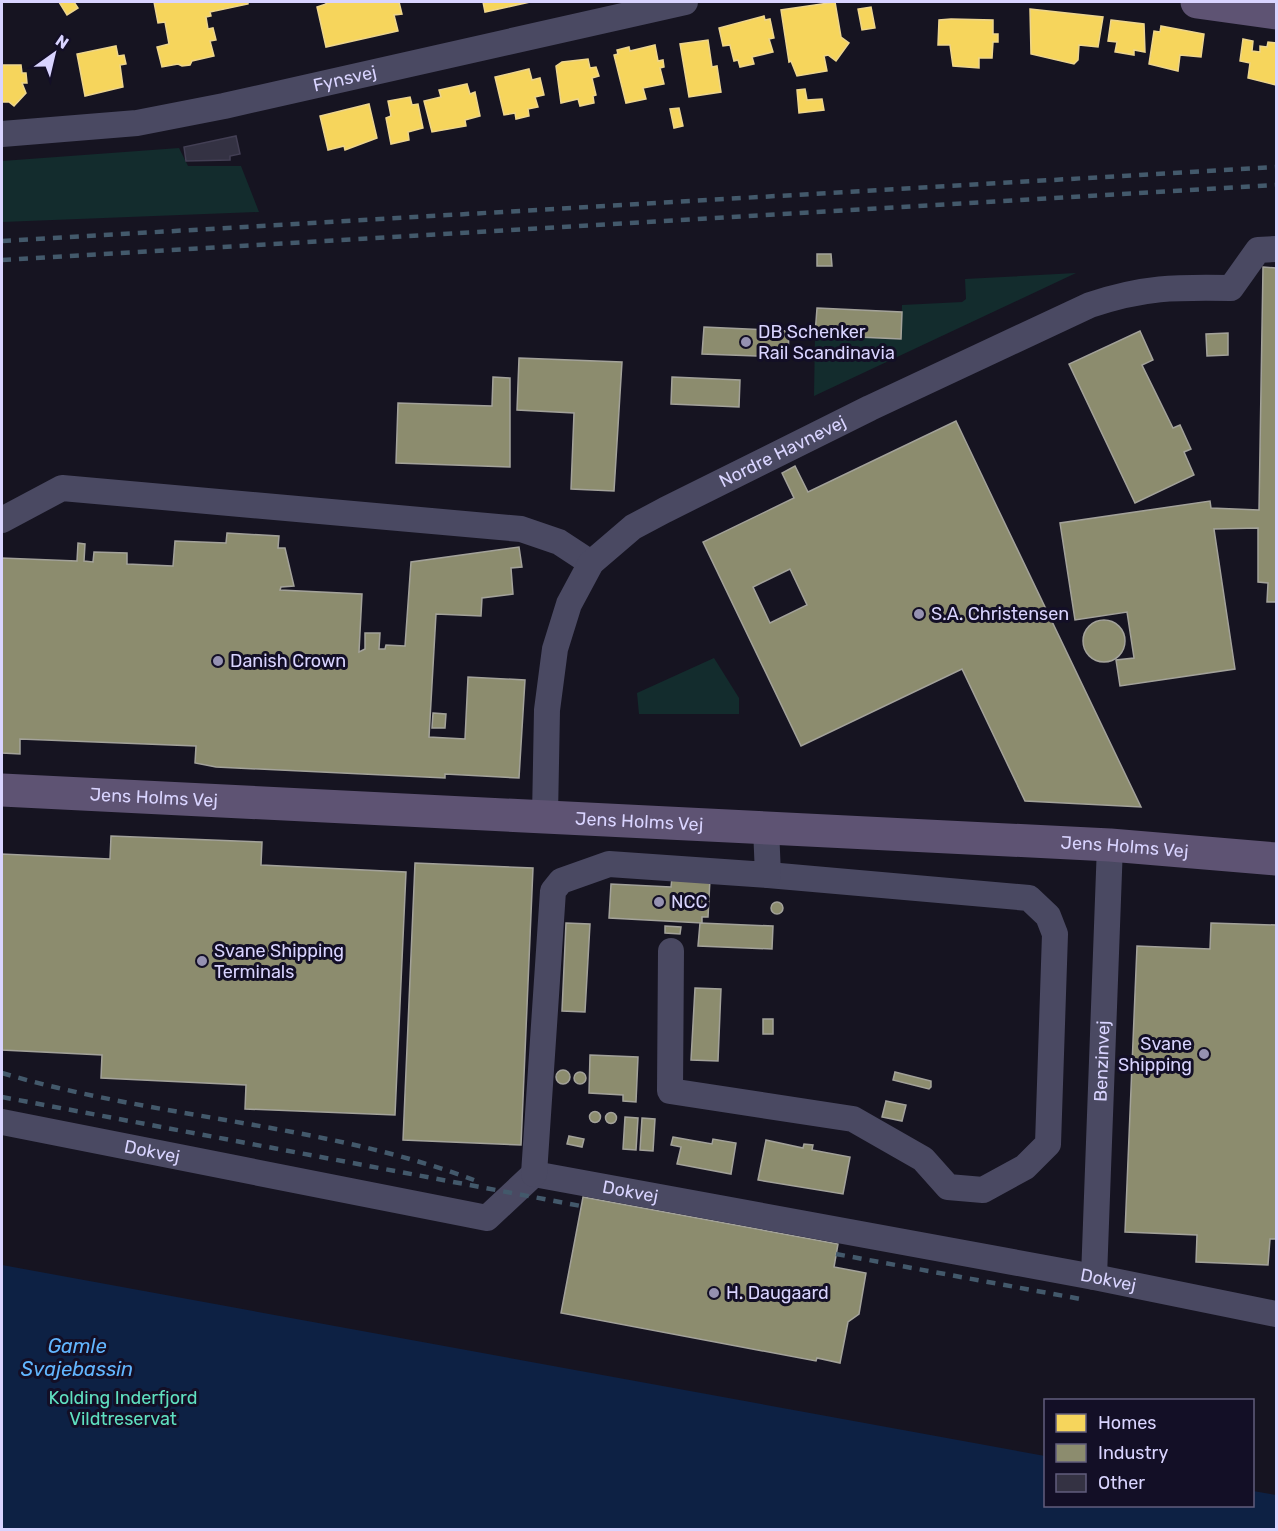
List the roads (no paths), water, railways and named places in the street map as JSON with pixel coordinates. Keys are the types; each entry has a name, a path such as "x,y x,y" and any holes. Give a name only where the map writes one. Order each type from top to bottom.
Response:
{"main road":[{"path":"1197,2 1276,13"},
{"name":"Jens Holms Vej","path":"2,790 1110,845 1276,859"}],"street":[{"name":"Fynsvej","path":"2,134 137,123 224,106 685,2"},
{"name":"Nordre Havnevej","path":"545,816 547,710 555,649 568,604 591,563 633,527 870,408 1090,305 1126,293 1164,287 1231,288 1258,250 1276,249"},
{"path":"2,520 62,488 520,529 559,542 591,563"},
{"path":"766,828 768,875"},
{"name":"Benzinvej","path":"1094,1277 1110,845"},
{"path":"534,1174 553,891 561,881 609,864 768,875 1029,898 1048,916 1055,934 1048,1144 1025,1167 983,1190 948,1187 923,1160 852,1119 670,1091 671,951"},
{"name":"Dokvej","path":"2,1122 487,1218 534,1174 1094,1277 1276,1314"}],"water":[{"name":"Kolding Inderfjord Vildtreservat","path":"2,1265 1044,1456 1044,1507 1254,1507 1254,1491 1276,1495 1276,1529 2,1529"}],"railway":[{"path":"2,241 1276,167"},
{"path":"2,260 1276,185"},
{"path":"2,1073 120,1101 299,1133 358,1146 416,1161 474,1180"},
{"path":"2,1097 581,1206"},
{"path":"836,1254 1086,1300"}],"place":[{"name":"DB Schenker Rail Scandinavia","path":"746,342"},
{"name":"S.A. Christensen","path":"919,614"},
{"name":"Danish Crown","path":"218,661"},
{"name":"NCC","path":"659,902"},
{"name":"Svane Shipping Terminals","path":"202,961"},
{"name":"Svane Shipping","path":"1204,1054"},
{"name":"H. Daugaard","path":"714,1293"}],"water label":[{"name":"Gamle Svajebassin","path":"77,1358"}]}
